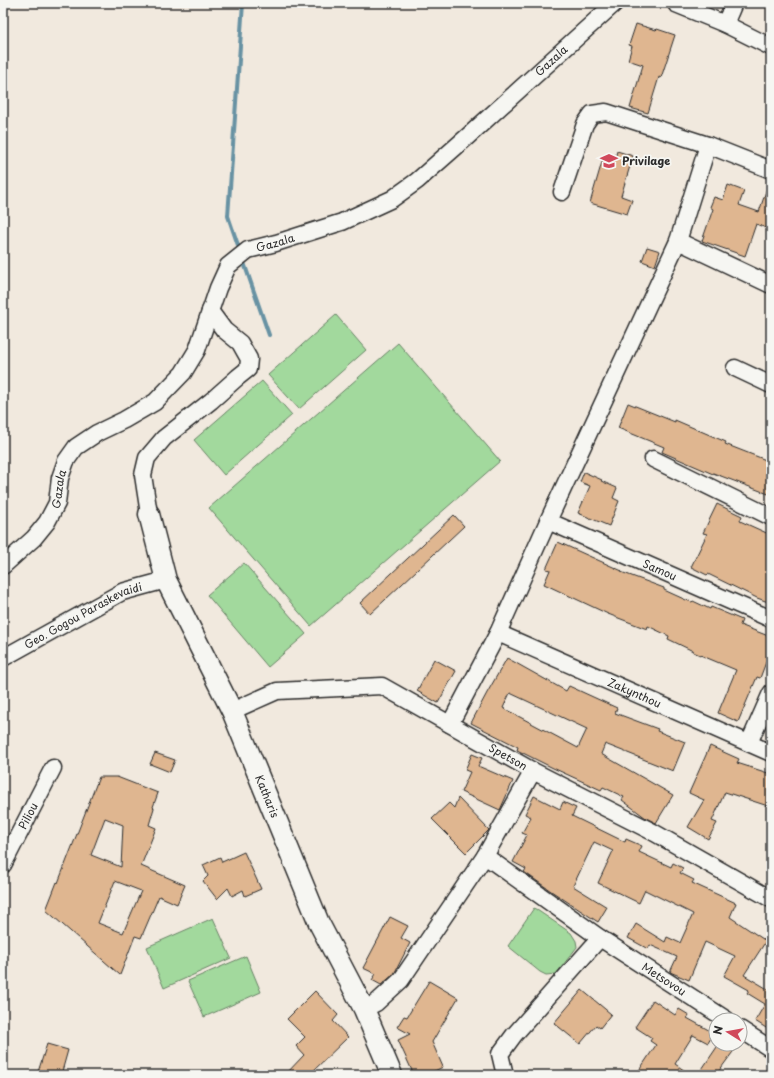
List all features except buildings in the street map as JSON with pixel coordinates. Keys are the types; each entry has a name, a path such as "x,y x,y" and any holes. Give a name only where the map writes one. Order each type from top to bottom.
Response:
{"street":[{"name":"Gazala","path":"3,566 34,538 47,522 56,503 60,478 66,461 76,447 97,433 124,420 155,402 183,373 198,350 218,288 228,266 248,250 276,243 342,222 392,199 417,181 615,3"},
{"path":"725,24 734,3"},
{"path":"676,4 725,24 771,47"},
{"path":"562,192 585,124 592,114 606,112 708,145 771,170"},
{"path":"450,724 498,633 548,520 678,240 708,145"},
{"path":"678,240 771,286"},
{"path":"149,514 144,475 147,458 164,438 212,401 248,369 249,359 240,343 224,330 210,311"},
{"path":"735,368 771,385"},
{"path":"653,459 771,517"},
{"name":"Katharis","path":"149,514 166,580 218,686 232,711 319,923 364,1009 392,1075"},
{"name":"Samou","path":"548,520 771,619"},
{"name":"Geo. Gogou Paraskevaidi","path":"3,658 122,592 166,580"},
{"name":"Zakynthou","path":"498,633 771,754"},
{"name":"Spetson","path":"232,711 277,691 382,686 533,771 769,892"},
{"path":"749,743 771,692"},
{"name":"Piliou","path":"3,865 53,768"},
{"path":"364,1009 376,1003 401,980 485,856 533,771"},
{"name":"Metsovou","path":"485,856 600,938 715,1012"},
{"path":"505,1075 500,1054 514,1035 600,938"},
{"path":"748,1033 771,1048"}],"green space":[{"path":"336,315 366,350 299,409 268,375"},
{"path":"398,343 500,461 311,626 209,508"},
{"path":"262,381 292,415 224,475 194,440"},
{"path":"244,563 306,634 268,667 207,595"},
{"path":"534,908 571,933 576,941 577,947 556,974 546,975 540,972 508,946"},
{"path":"213,918 231,958 164,988 147,947"},
{"path":"246,956 261,992 204,1017 188,981"}],"waterway":[{"path":"240,251 228,216 243,3"},
{"path":"243,260 269,335"}],"place":[{"name":"Privilage","path":"609,161"}]}
